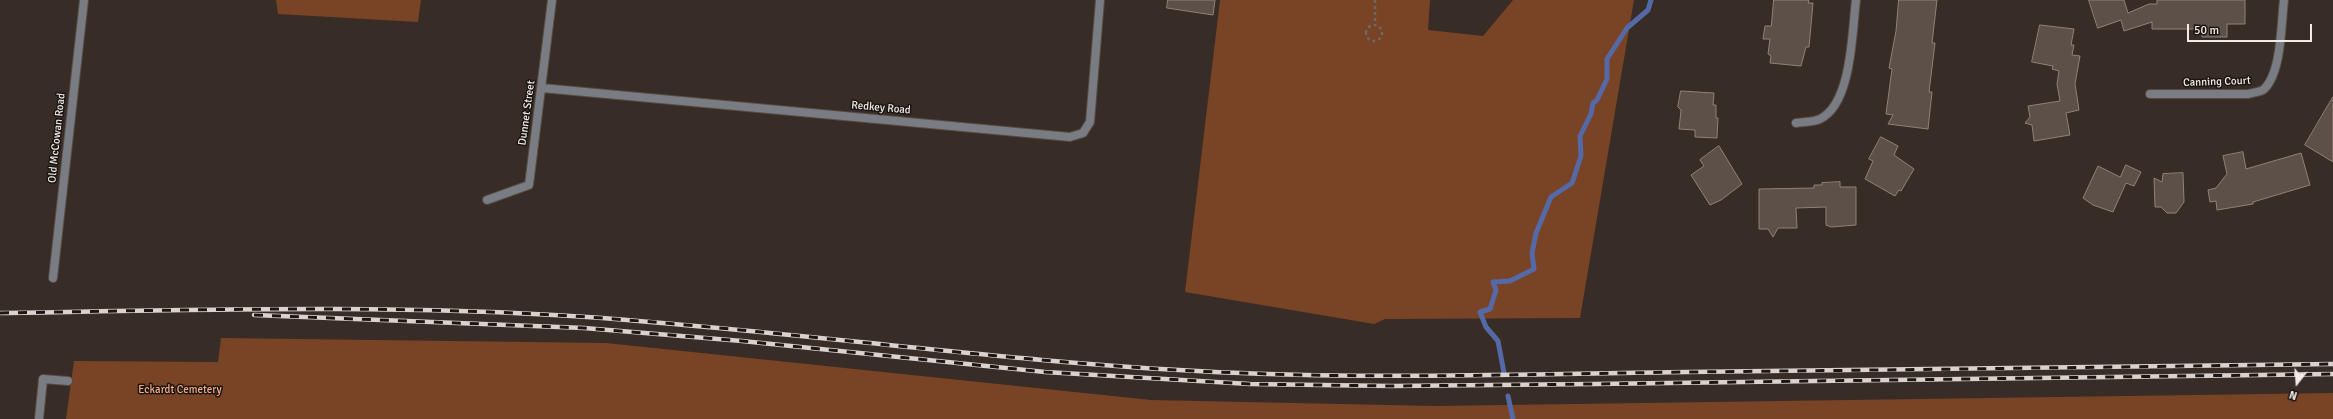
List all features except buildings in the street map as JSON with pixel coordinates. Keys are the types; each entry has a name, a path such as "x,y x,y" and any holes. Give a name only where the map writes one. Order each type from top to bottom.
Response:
{"street":[{"name":"Old McCowan Road","path":"53,278 84,0"},
{"name":"Dunnet Street","path":"487,200 529,185 552,0"},
{"name":"Redkey Road","path":"542,88 1070,137 1084,133 1090,122 1100,0"},
{"path":"1796,123 1820,119 1839,102 1847,78 1856,0"},
{"name":"Canning Court","path":"2150,94 2248,94 2262,90 2271,80 2276,65 2284,0"},
{"path":"39,419 43,379 68,381"}],"path":[{"path":"1375,0 1375,26"},
{"path":"1375,26 1380,28 1382,34 1380,39 1374,41 1368,38 1366,33 1369,27 1375,26"}],"green space":[{"path":"276,0 421,0 418,22 278,14"},
{"path":"1220,0 1430,0 1428,30 1483,36 1513,0 1634,0 1580,318 1385,319 1374,324 1185,292"},
{"name":"Eckardt Cemetery","path":"221,338 606,343 1151,400 1435,406 2333,393 2333,419 66,419 74,361 218,362"}],"waterway":[{"path":"1504,373 1498,341 1486,327 1480,312 1490,309 1496,290 1493,282 1510,281 1534,269 1532,253 1536,233 1551,197 1572,183 1581,156 1580,136 1591,114 1593,103 1597,100 1607,79 1607,59 1627,28 1648,10 1651,0"},
{"path":"1508,396 1513,419"}],"railway":[{"path":"0,313 294,309 440,310 514,313 669,323 1077,363 1159,369 1297,375 1464,376 2333,364"},
{"path":"254,315 584,328 742,341 1045,372 1250,384 1391,386 2333,374"}]}
